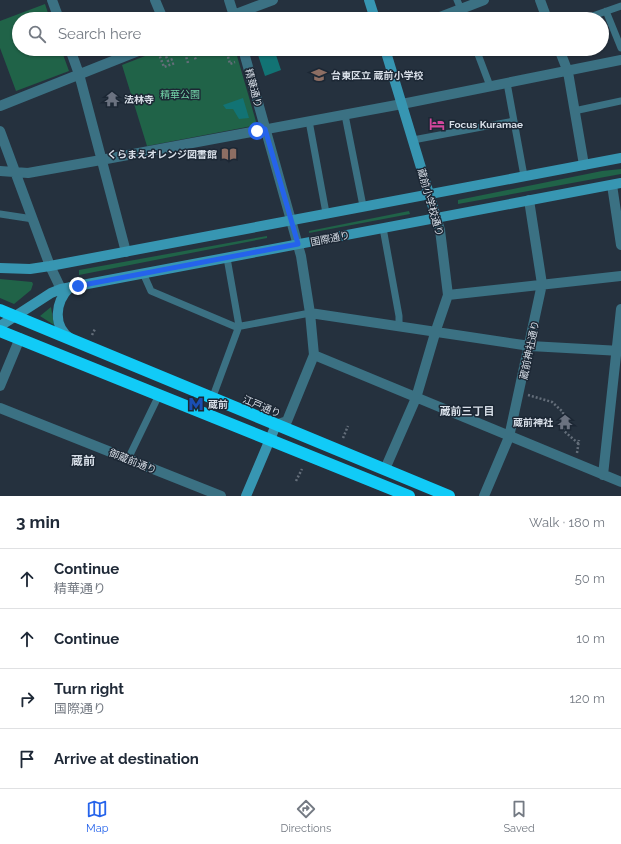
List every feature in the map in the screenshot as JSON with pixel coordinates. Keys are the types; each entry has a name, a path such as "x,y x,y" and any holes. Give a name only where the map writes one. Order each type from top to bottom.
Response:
{"highway":[{"name":"江戸通り","path":"0,310 449,496"},
{"path":"0,331 409,496"}],"main road":[{"path":"369,0 373,12"},
{"name":"蔵前小学校通り","path":"387,56 436,217"},
{"path":"0,268 30,269 50,266 621,158"},
{"name":"国際通り","path":"0,326 51,293 65,288 617,184"},
{"path":"65,288 60,300 58,316 63,331 76,342"},
{"path":"246,496 276,425"}],"street":[{"path":"52,0 56,12"},
{"path":"155,0 160,12"},
{"path":"230,0 233,12"},
{"path":"245,12 273,0"},
{"path":"447,12 459,5 484,0"},
{"path":"540,0 544,12"},
{"path":"73,56 79,74 126,252"},
{"path":"0,106 125,56"},
{"name":"精華通り","path":"245,56 298,244 310,312 314,355"},
{"path":"562,56 568,72 584,165"},
{"path":"0,171 16,174 28,173 101,160 402,104 568,72 621,60"},
{"path":"0,131 50,266 65,288"},
{"path":"617,184 621,240"},
{"name":"蔵前神社通り","path":"484,496 509,437 530,346 542,284 529,200"},
{"name":"蔵前小学校通り","path":"385,469 416,398 448,295 440,230 436,217"},
{"path":"448,295 621,276"},
{"path":"603,475 618,351 621,309"},
{"path":"310,312 436,330 530,346 618,351"},
{"path":"0,386 20,338"},
{"path":"276,425 287,421 314,355 509,437 621,482"},
{"name":"御蔵前通り","path":"0,408 221,496"}],"lane":[{"path":"606,11 621,6"},
{"path":"609,18 621,48"},
{"path":"479,56 490,86"},
{"path":"507,83 524,176"},
{"path":"574,110 621,101"},
{"path":"345,114 363,206"},
{"path":"309,121 326,213"},
{"path":"413,140 514,121"},
{"path":"0,214 33,219"},
{"path":"383,228 399,316 399,325"},
{"path":"212,399 239,326 227,258"},
{"path":"143,274 151,291 236,327 310,312"},
{"path":"128,459 159,395"}],"path":[{"path":"160,56 164,68 175,63"},
{"path":"166,56 168,61"},
{"path":"186,56 188,63"},
{"path":"194,56 196,60"},
{"path":"228,56 230,64"},
{"path":"162,63 173,59"},
{"path":"92,335 94,329"},
{"path":"519,393 552,402 563,412 564,431 579,444"},
{"path":"343,438 348,426"},
{"path":"296,480 302,469"}],"green space":[{"path":"45,4 48,12 24,12"},
{"path":"12,16 12,56 64,56 69,71 16,91 0,48 0,21"},
{"name":"精華公園","path":"145,56 237,56 257,125 147,146 122,65"},
{"path":"621,169 621,174 458,204 458,200 602,171"},
{"path":"409,211 410,214 309,233 309,231"},
{"path":"267,236 267,238 79,275 79,270"},
{"path":"0,279 32,282 33,284 31,290 14,304 0,298"},
{"path":"51,307 54,325 40,316"}],"shaded area":[{"path":"258,56 276,56 281,70 265,76"},
{"path":"243,98 249,118 239,119 233,109 226,109 223,105"}],"place":[{"name":"台東区立 蔵前小学校","path":"319,75"},
{"name":"法林寺","path":"112,99"},
{"name":"Focus Kuramae","path":"437,124"},
{"name":"くらまえオレンジ図書館","path":"229,154"},
{"name":"蔵前","path":"196,404"},
{"name":"蔵前神社","path":"565,422"}],"district":[{"name":"蔵前三丁目","path":"467,411"},
{"name":"蔵前","path":"83,461"}],"route":[{"path":"78,286 298,244 265,129 257,131"}]}
